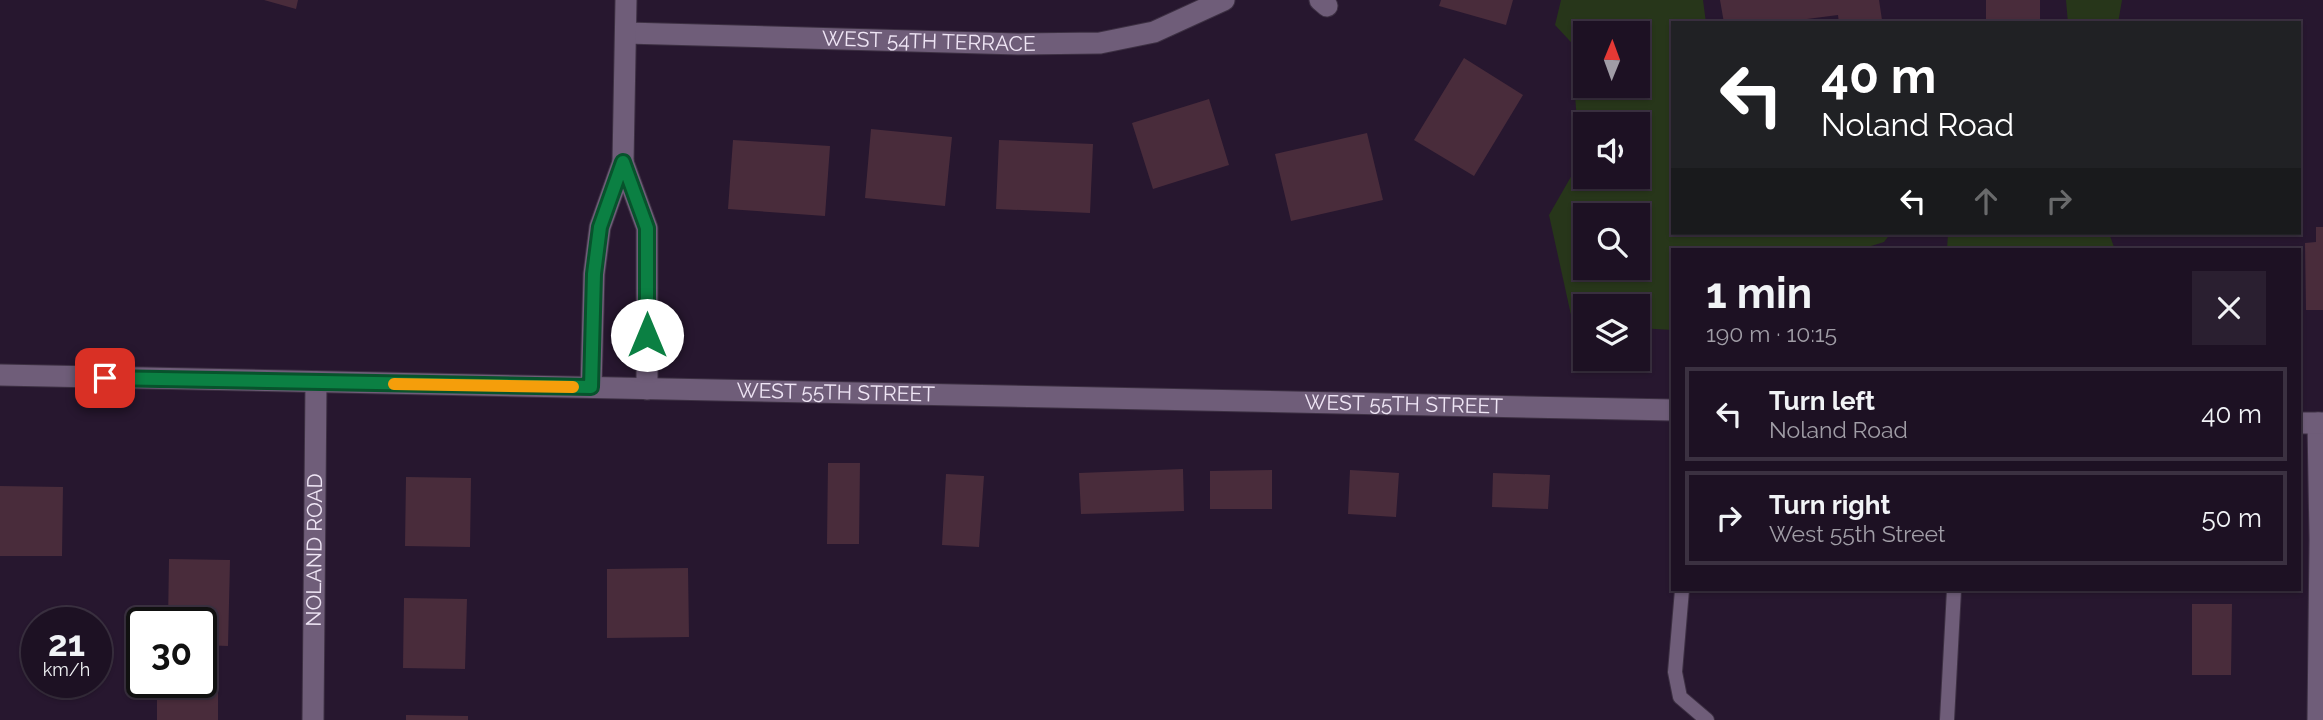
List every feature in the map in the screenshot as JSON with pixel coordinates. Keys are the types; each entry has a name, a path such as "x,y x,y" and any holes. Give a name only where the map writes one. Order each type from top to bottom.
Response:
{"street":[{"path":"591,387 594,274 600,227 623,162 626,0"},
{"name":"WEST 54TH TERRACE","path":"626,33 1019,44 1100,43 1154,32 1224,0"},
{"path":"623,162 647,228 647,389"},
{"name":"WEST 55TH STREET","path":"0,375 1671,410"},
{"name":"NOLAND ROAD","path":"313,720 316,382"},
{"path":"2313,423 2320,539 2318,720"}],"lane":[{"path":"1682,591 1675,673 1677,685 1680,697 1707,720"},
{"path":"1949,719 1954,591"}],"green space":[{"path":"1561,0 1703,0 1706,21 1671,21 1671,235 1889,235 1884,242 1864,248 1671,248 1671,330 1650,329 1650,294 1573,294 1573,324 1549,215 1573,173 1573,189 1650,189 1650,112 1576,112 1575,98 1650,98 1650,21 1573,21 1573,44 1555,25"},
{"path":"2066,0 2122,0 2118,21 2068,21"},
{"path":"1948,235 2110,235 2114,248 1947,248"}],"building":[{"path":"264,0 298,0 296,9"},
{"path":"1441,0 1513,0 1506,25 1439,6"},
{"path":"1720,0 1879,0 1882,20 1839,21 1838,15 1808,21 1724,21"},
{"path":"1986,0 2040,0 2040,20 1986,19"},
{"path":"1464,58 1523,95 1474,176 1414,140"},
{"path":"1209,99 1229,165 1153,189 1132,123"},
{"path":"871,129 952,137 945,206 865,198"},
{"path":"1367,133 1383,200 1291,221 1275,154"},
{"path":"733,140 830,146 825,216 728,209"},
{"path":"999,140 1093,144 1090,213 996,209"},
{"path":"2316,227 2323,227 2323,310 2306,310 2305,243 2316,242"},
{"path":"828,463 860,463 859,544 827,544"},
{"path":"1183,469 1184,511 1081,514 1079,473"},
{"path":"1272,470 1272,509 1210,509 1210,471"},
{"path":"1350,470 1399,473 1396,517 1348,514"},
{"path":"1493,473 1550,475 1548,509 1492,507"},
{"path":"946,474 984,476 979,547 942,545"},
{"path":"406,477 471,478 470,547 405,546"},
{"path":"0,486 63,487 62,556 0,556"},
{"path":"169,559 230,560 228,646 217,646 217,607 168,607"},
{"path":"688,568 689,637 607,638 607,569"},
{"path":"404,598 467,599 465,669 403,668"},
{"path":"2192,604 2232,604 2231,675 2192,675"},
{"path":"218,678 218,720 157,720 157,698 217,698"},
{"path":"406,715 468,716 468,720 406,720"}],"slow traffic":[{"path":"394,384 573,387"}],"route":[{"path":"105,378 591,387 594,274 600,227 623,162 647,228 647,335"}]}
